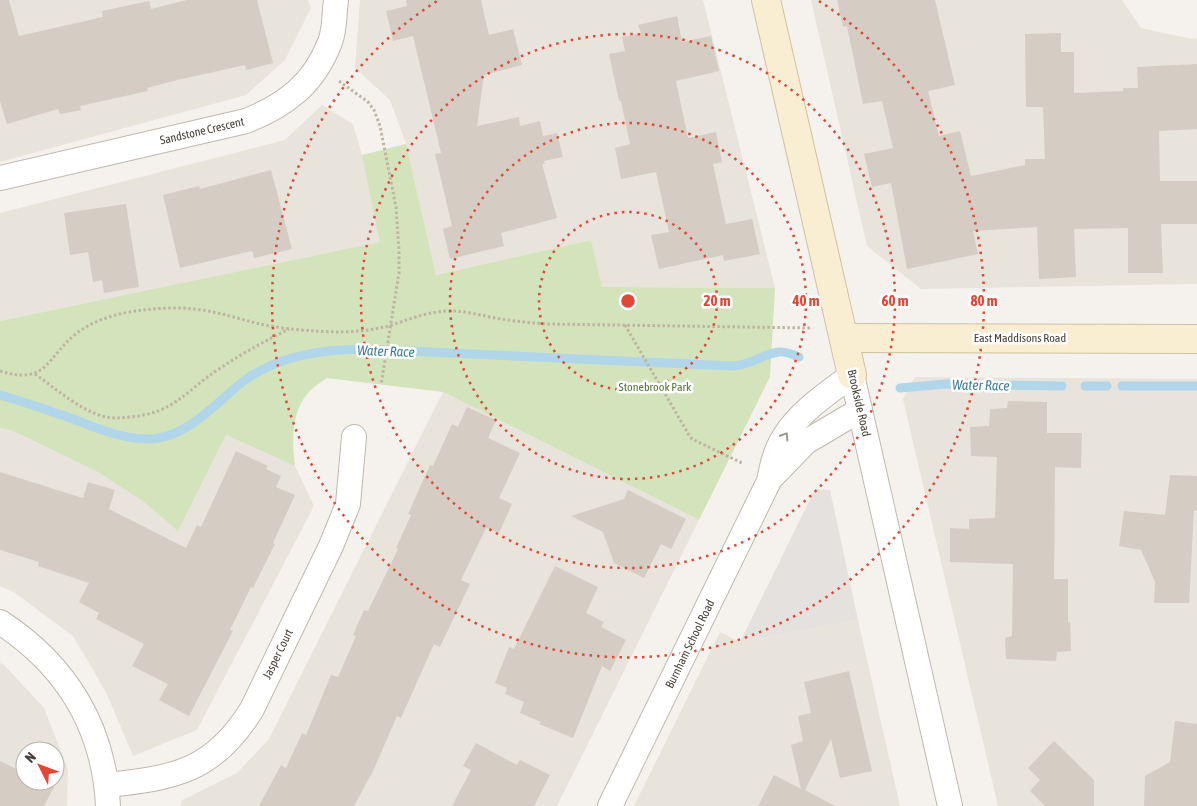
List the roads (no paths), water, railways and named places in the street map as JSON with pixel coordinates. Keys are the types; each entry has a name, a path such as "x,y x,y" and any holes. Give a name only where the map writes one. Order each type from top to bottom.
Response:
{"street":[{"name":"Sandstone Crescent","path":"0,178 246,121 267,113 304,86 317,68 331,41 336,0"},
{"name":"Brookside Road","path":"766,0 950,806"},
{"name":"East Maddisons Road","path":"844,338 1197,339"},
{"name":"Burnham School Road","path":"769,481 772,466 780,445 792,426 852,375"},
{"name":"Burnham School Road","path":"610,806 769,481 790,456 806,442 860,410"},
{"name":"Jasper Court","path":"108,796 147,781 171,776 189,769 210,757 241,726 252,709 331,546 348,504 354,437"},
{"path":"0,622 38,650 57,670 72,690 86,714 95,738 108,796"}],"waterway":[{"name":"Water Race","path":"0,395 116,434 149,439 164,437 178,432 204,415 251,376 264,369 292,358 320,352 364,349 732,366 745,364 779,352 799,357"},
{"name":"Water Race","path":"900,388 946,384 1062,386"},
{"name":"Water Race","path":"1085,386 1107,386"},
{"name":"Water Race","path":"1122,386 1197,386"}],"park label":[{"name":"Stonebrook Park","path":"655,387"}]}
